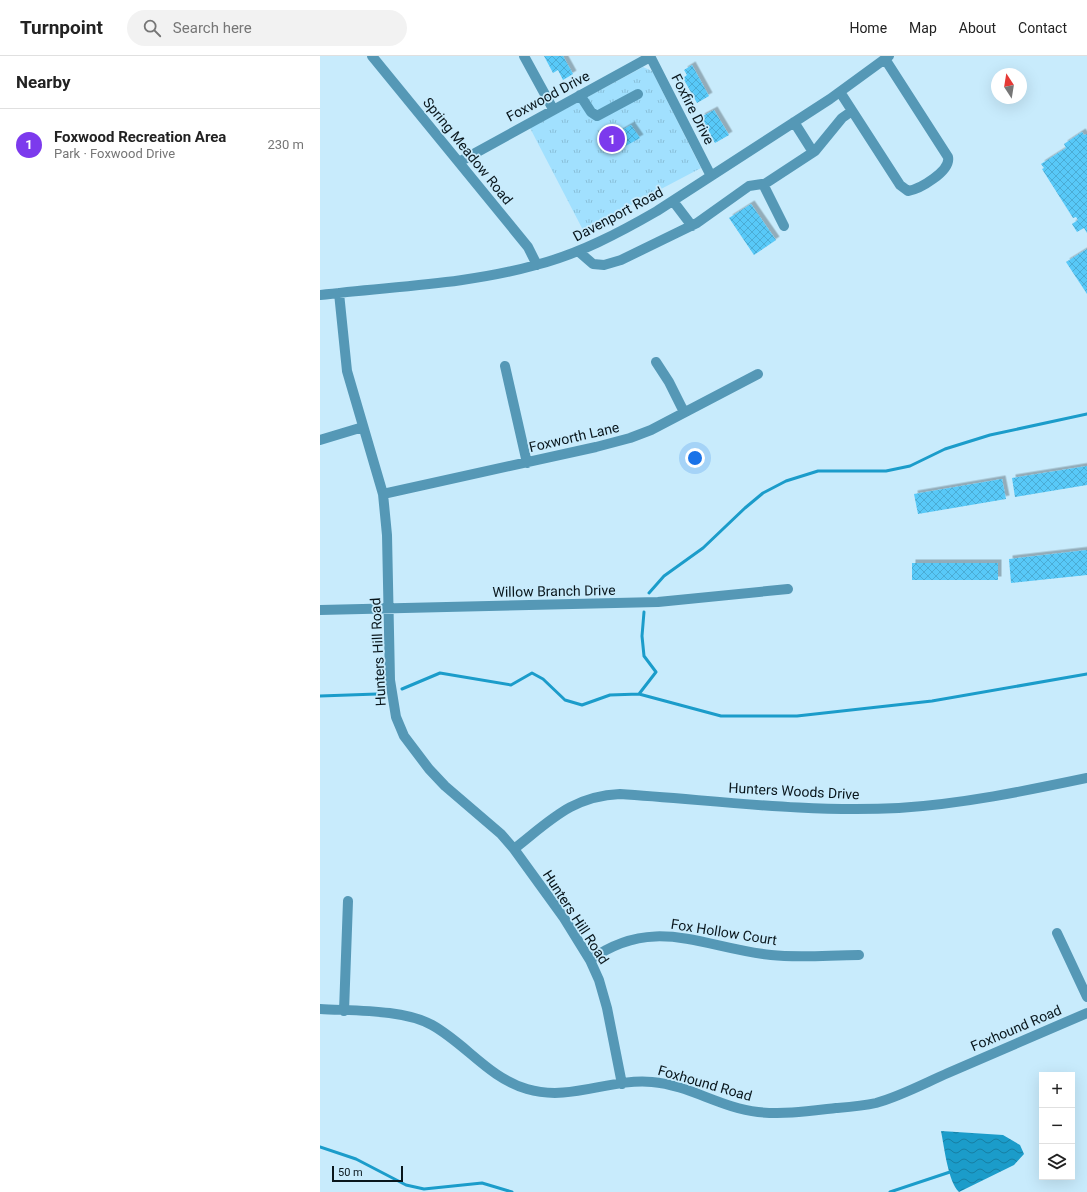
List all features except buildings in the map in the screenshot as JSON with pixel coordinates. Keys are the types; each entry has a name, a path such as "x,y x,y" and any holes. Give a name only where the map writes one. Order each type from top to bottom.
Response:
{"street":[{"name":"Spring Meadow Road","path":"372,56 528,247 537,265"},
{"path":"524,56 553,109"},
{"name":"Foxwood Drive","path":"458,162 650,56"},
{"name":"Foxfire Drive","path":"650,56 711,176"},
{"path":"840,92 900,186 908,191 916,189 944,170 948,165 948,157 887,58"},
{"name":"Davenport Road","path":"320,295 465,280 537,265 578,251 635,224 673,201 840,92 887,58"},
{"path":"580,95 591,112 597,116 638,94"},
{"path":"578,251 593,264 604,265 621,260 692,226 749,186 756,184 763,185 813,152 842,118 852,111"},
{"path":"794,122 813,152"},
{"path":"763,185 784,226"},
{"path":"673,201 692,226"},
{"name":"Hunters Hill Road","path":"339,293 348,371 363,427 379,475 383,494 387,535 390,680 393,706 404,736 429,769 445,786 501,834 514,849 564,918 590,960 599,980 607,1008 622,1084"},
{"path":"656,362 669,382 684,412"},
{"path":"505,366 526,463"},
{"name":"Foxworth Lane","path":"383,494 526,463 630,438 651,430 758,374"},
{"path":"320,440 363,427"},
{"name":"Willow Branch Drive","path":"320,610 658,602 788,589"},
{"name":"Hunters Woods Drive","path":"514,849 543,825 569,807 586,799 605,794 826,809 892,808 994,797 1087,778"},
{"path":"344,1011 348,901"},
{"path":"1058,932 1087,997"},
{"name":"Fox Hollow Court","path":"590,960 618,943 635,938 651,936 683,938 738,950 772,955 859,955"},
{"name":"Foxhound Road","path":"320,1009 404,1015 422,1020 450,1037 494,1073 516,1085 528,1089 556,1093 572,1093 643,1081 665,1084 732,1107 759,1112 813,1111 867,1105 889,1098 1087,1013"}],"green space":[{"path":"643,67 652,71 701,168 583,230 530,128"}],"water":[{"path":"941,1131 1003,1135 1020,1145 1024,1154 1014,1165 959,1192 955,1187 949,1172"}],"waterway":[{"path":"649,593 664,576 703,548 763,493 786,481 818,471 886,471 910,466 945,449 990,435 1087,414"},
{"path":"639,694 656,672 644,656 642,636 644,612"},
{"path":"402,689 440,673 511,685 532,673 543,679 565,700 582,705 610,695 639,694 721,716 797,716 932,701 1087,674"},
{"path":"320,696 377,694"},
{"path":"320,1147 356,1159 406,1185 424,1189 482,1183 512,1192"},
{"path":"890,1192 950,1172"}],"place":[{"name":"Foxwood Recreation Area","path":"612,139"}]}
